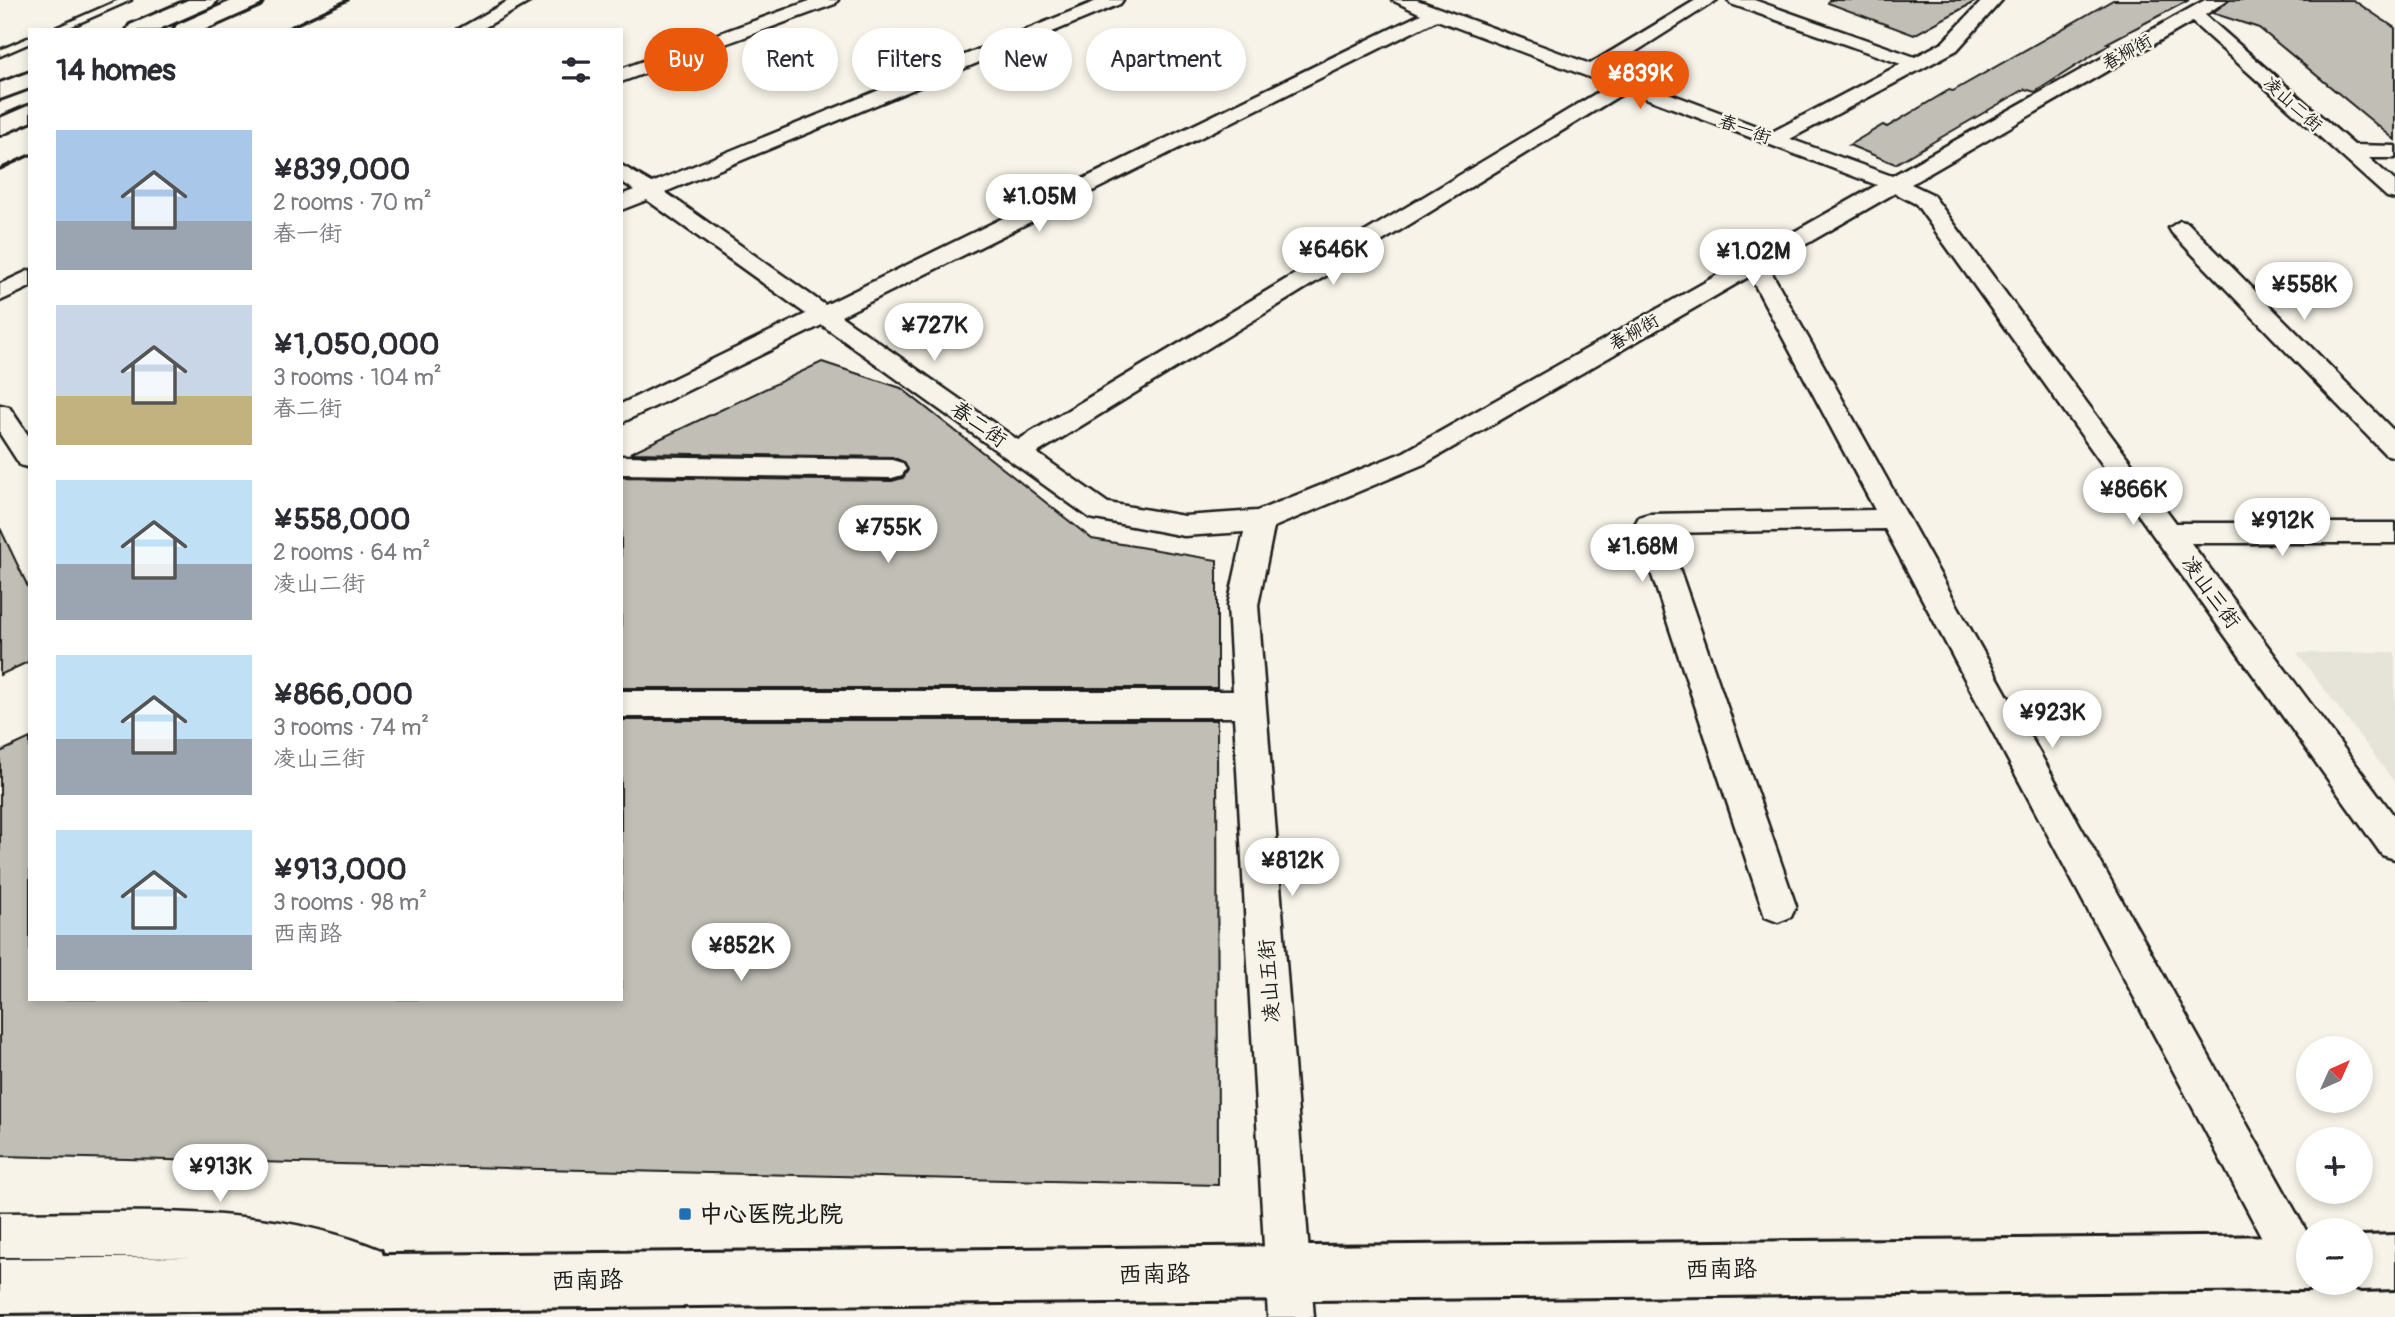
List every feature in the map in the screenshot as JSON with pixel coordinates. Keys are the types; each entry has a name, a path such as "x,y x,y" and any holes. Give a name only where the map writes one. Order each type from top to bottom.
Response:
{"main road":[{"path":"143,28 206,0"},
{"path":"189,28 252,0"},
{"path":"0,90 28,78"},
{"path":"0,113 28,101"},
{"path":"0,128 28,113"},
{"path":"2373,1263 2395,1262"},
{"name":"西南路","path":"0,1286 427,1282 1290,1295 2296,1263"}],"street":[{"path":"470,28 524,0"},
{"path":"623,75 829,0"},
{"path":"623,202 1114,0"},
{"name":"春一街","path":"1401,0 1893,184"},
{"path":"1592,71 1708,0"},
{"path":"1737,0 1915,64"},
{"path":"1774,139 1950,46 1993,0"},
{"name":"春柳街","path":"1261,521 1414,458 2218,0"},
{"path":"623,414 1436,13"},
{"name":"凌山二街","path":"2193,14 2395,192"},
{"path":"1018,452 1625,84"},
{"path":"2346,151 2395,152"},
{"name":"春二街","path":"623,172 827,314 1100,511 1184,526 1261,521"},
{"name":"凌山三街","path":"1893,184 1925,200 2395,844"},
{"path":"2180,228 2395,448"},
{"path":"1755,263 2296,1248"},
{"path":"0,294 28,278"},
{"path":"0,413 27,451"},
{"path":"623,465 892,469"},
{"path":"1778,906 1649,524 1895,519"},
{"name":"凌山五街","path":"1261,521 1243,605 1290,1295"},
{"path":"2168,533 2395,533"},
{"path":"623,704 1250,704"},
{"path":"0,1235 206,1235 277,1244 427,1282"}],"lane":[{"path":"60,28 127,0"},
{"path":"0,53 28,41"}],"shaded area":[{"path":"2395,652 2395,783 2297,653"}],"building":[{"path":"1829,0 1978,0 1914,35 1828,3"},
{"path":"2113,0 2189,0 2107,43 2110,44 2035,92 2025,89 1895,164 1849,145 1883,125 1887,127 1949,90 1953,91"},
{"path":"2230,0 2353,0 2395,28 2395,140 2259,28 2212,13"},
{"path":"822,362 901,388 1092,539 1217,560 1217,688 623,688 623,477 892,481 903,478 908,470 904,462 892,457 630,453"},
{"path":"0,528 28,587 28,662 0,675"},
{"path":"623,720 1217,720 1218,1185 0,1156 0,752 28,739 28,1001 623,1001"}],"railway":[{"path":"288,28 348,0"},
{"path":"0,169 28,156"}],"place":[{"name":"中心医院北院","path":"685,1214"}]}
